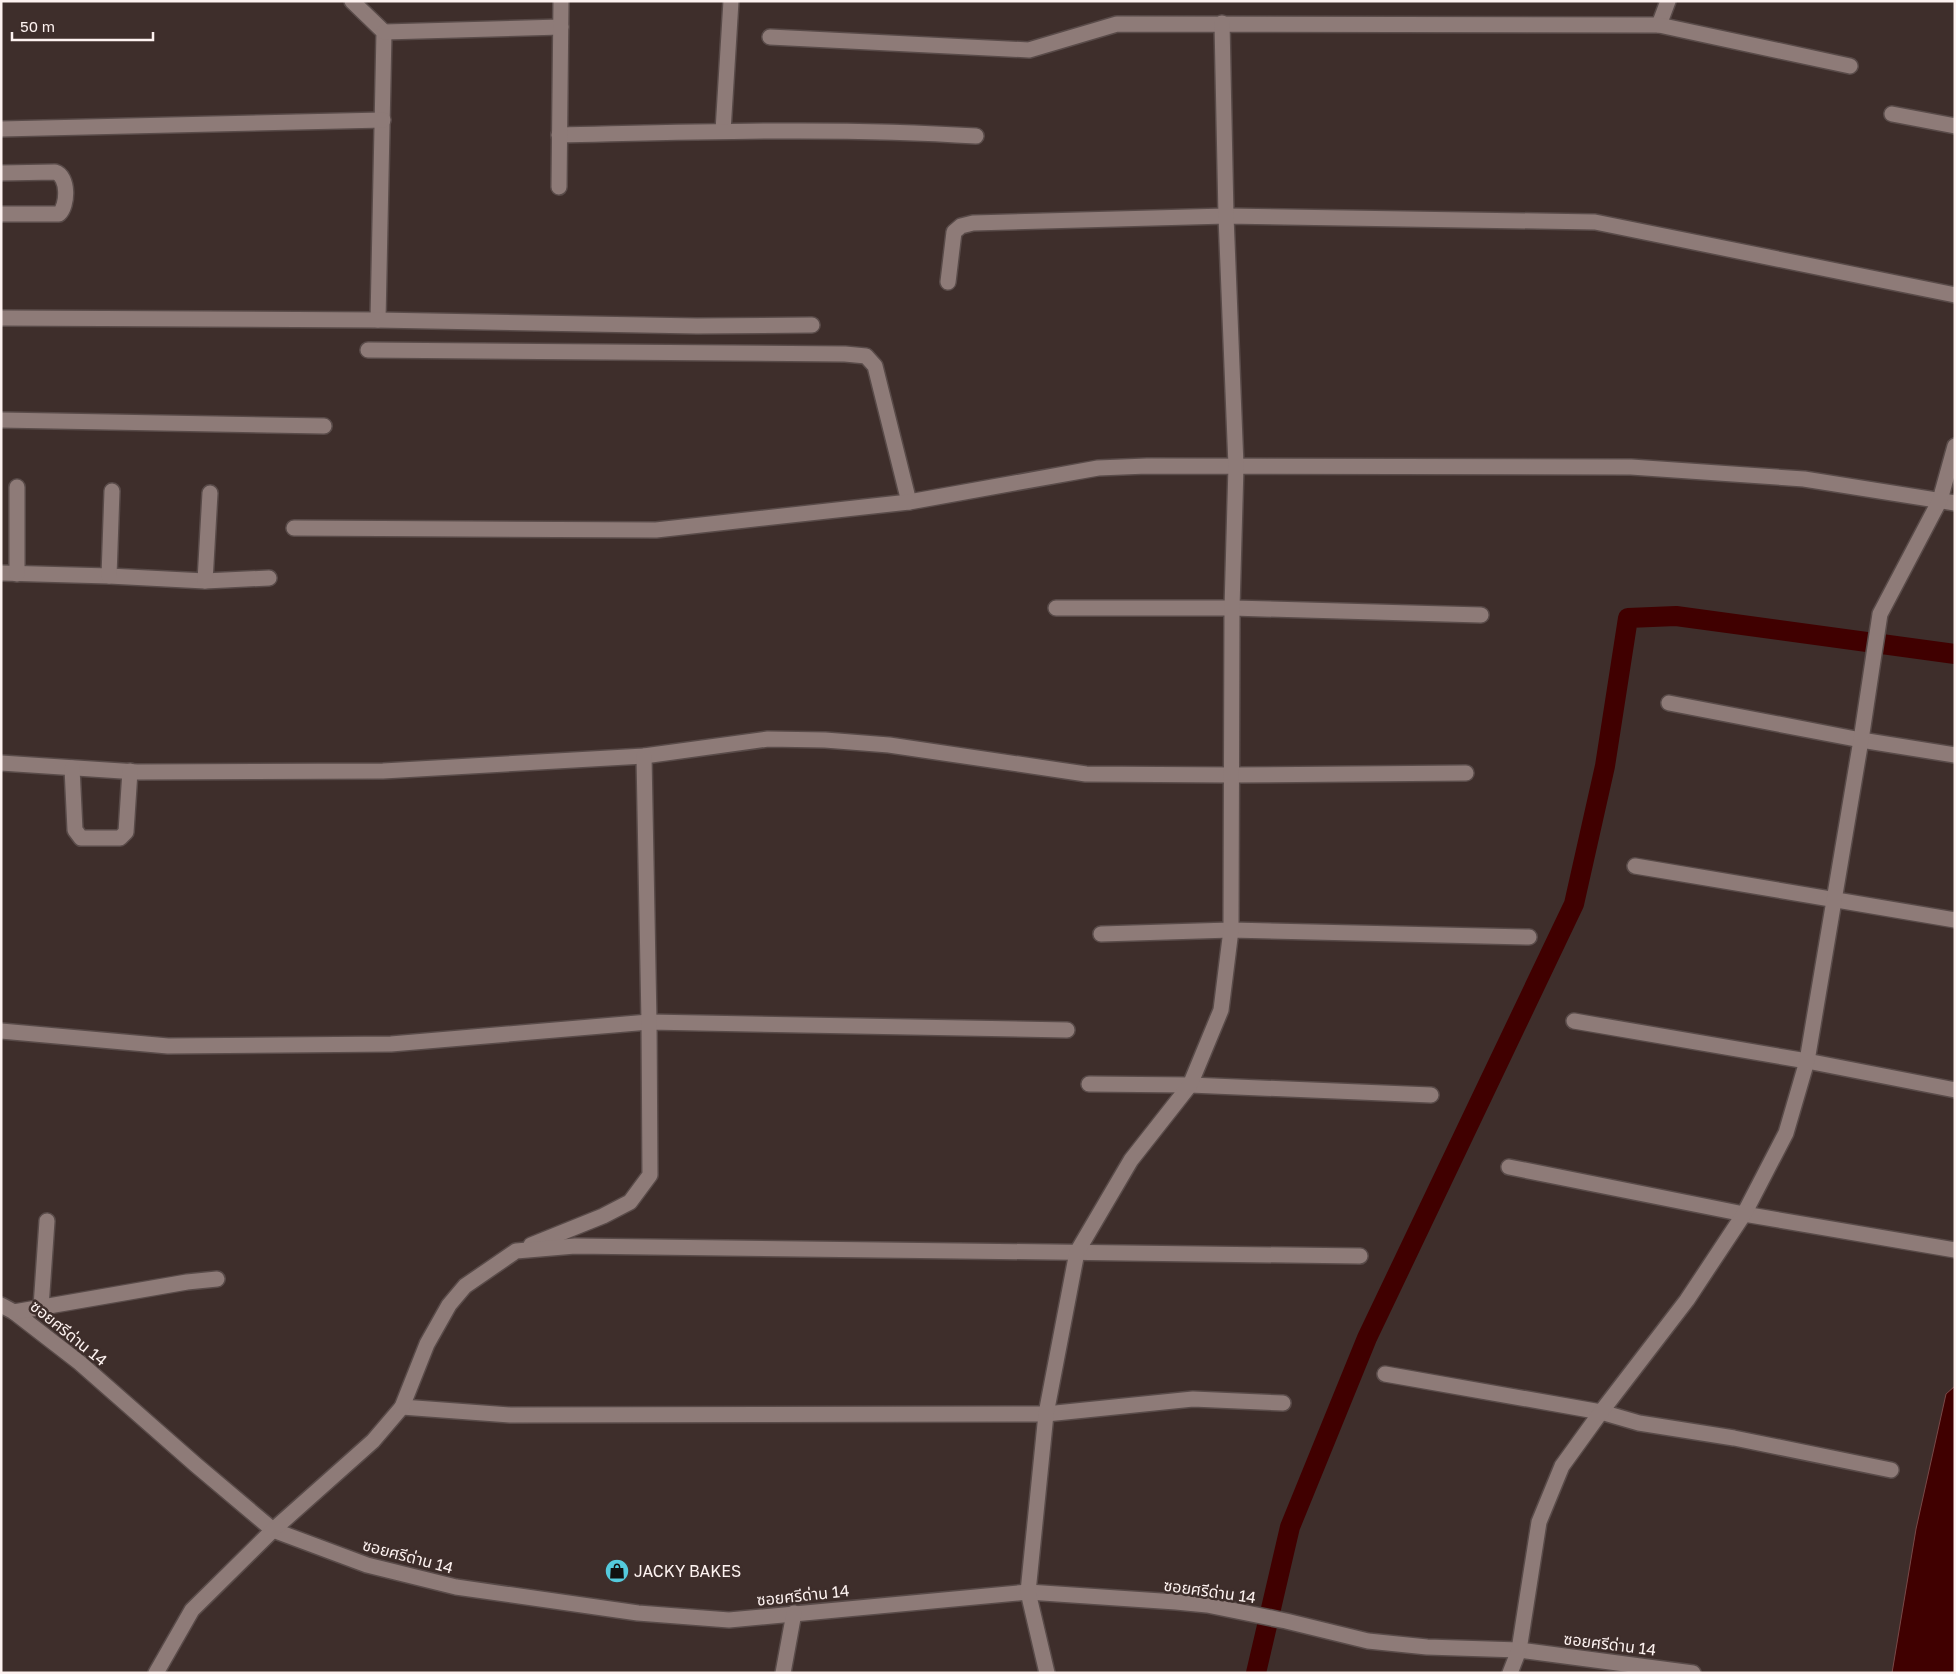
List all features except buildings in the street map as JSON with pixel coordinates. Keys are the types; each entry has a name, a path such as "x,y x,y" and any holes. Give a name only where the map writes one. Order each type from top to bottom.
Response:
{"street":[{"path":"352,1 384,32 560,27"},
{"path":"559,187 561,1"},
{"path":"722,131 731,1"},
{"path":"1659,25 1668,1"},
{"path":"1047,1673 1028,1592 1046,1414 1077,1252 1131,1160 1190,1085 1221,1010 1231,930 1232,608 1236,466 1226,216 1222,23"},
{"path":"770,37 1029,50 1117,24 1659,25 1850,66"},
{"path":"378,320 384,32"},
{"path":"1892,114 1955,126"},
{"path":"1,129 383,120"},
{"path":"559,135 722,131 912,132 976,136"},
{"path":"1,173 54,172 61,175 65,184 63,211 59,214 1,214"},
{"path":"948,282 954,232 961,226 973,223 1226,216 1595,222 1955,295"},
{"path":"1,318 378,320 697,326 812,325"},
{"path":"368,350 825,354 866,356 875,366 909,502"},
{"path":"1,420 324,426"},
{"path":"1510,1673 1519,1650 1539,1522 1562,1466 1687,1300 1744,1214 1786,1133 1807,1061 1861,740 1880,614 1947,501 1955,446"},
{"path":"294,528 656,530 909,502 1098,468 1236,466 1632,467 1804,479 1947,501"},
{"path":"17,487 17,574"},
{"path":"109,576 112,491"},
{"path":"206,581 210,494"},
{"path":"1,573 206,581 269,578"},
{"path":"1056,608 1232,608 1480,615"},
{"path":"1669,704 1861,740 1955,755"},
{"path":"1,763 130,771 383,771 644,756 768,739 825,740 889,745 1086,774 1466,773"},
{"path":"156,1673 192,1610 273,1530 373,1441 402,1407 427,1344 449,1305 465,1286 516,1251 604,1216 630,1202 650,1174 644,756"},
{"path":"72,768 75,830 82,838 120,838 126,832 130,771"},
{"path":"1635,866 1955,920"},
{"path":"1102,934 1231,930 1529,937"},
{"path":"1574,1021 1807,1061 1955,1090"},
{"path":"1,1030 168,1046 392,1044 649,1022 1067,1030"},
{"path":"1089,1084 1190,1085 1431,1095"},
{"path":"1509,1168 1744,1214 1955,1250"},
{"path":"41,1307 47,1221"},
{"path":"516,1251 575,1246 1360,1256"},
{"path":"8,1309 41,1307 187,1282 217,1279"},
{"name":"ซอยศรีด่าน 14","path":"8,1309 80,1363 196,1466 273,1530 367,1565 456,1587 570,1604 729,1620 1028,1592 1207,1605 1286,1621 1368,1642 1427,1648 1519,1650 1693,1673"},
{"path":"1385,1374 1601,1412 1639,1423 1734,1438 1890,1470"},
{"path":"402,1407 510,1415 1046,1414 1194,1400 1283,1403"},
{"path":"783,1673 794,1613"}],"shaded area":[{"path":"1955,1386 1955,1673 1892,1673 1916,1529 1946,1394"}],"waterway":[{"path":"1256,1673 1290,1527 1367,1338 1574,904 1605,766 1628,618 1676,616 1955,654"}],"place":[{"name":"JACKY BAKES","path":"617,1571"}]}
